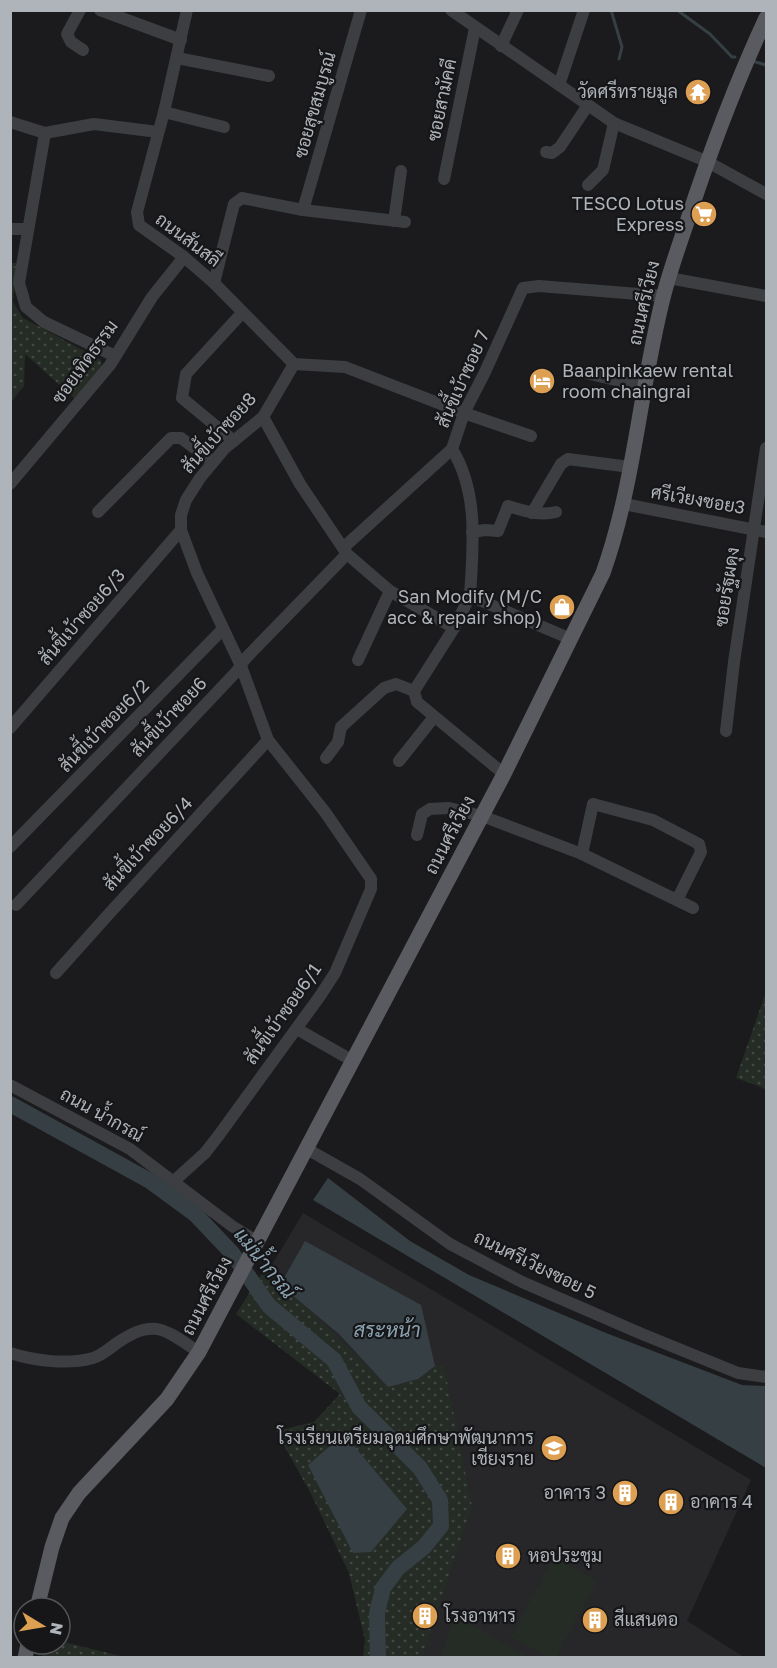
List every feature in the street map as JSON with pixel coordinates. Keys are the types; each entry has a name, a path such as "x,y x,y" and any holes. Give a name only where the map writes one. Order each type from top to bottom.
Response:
{"main road":[{"name":"ถนนศรีเวียง","path":"40,1596 62,1518 79,1493 166,1400 199,1352 504,774 603,573 614,544 624,504 663,296 706,161 741,72 766,18"}],"street":[{"path":"80,10 67,34 69,40 83,50"},
{"path":"100,10 181,40"},
{"name":"ถนนสันสลี","path":"187,10 164,112 137,212 139,225 184,257 214,283 294,364"},
{"name":"ซอยสุขสมบูรณ์","path":"303,210 361,10"},
{"path":"452,10 614,123 706,161 766,194"},
{"path":"501,46 518,10"},
{"path":"559,85 584,10"},
{"name":"ซอยสามัคคี","path":"444,179 476,28"},
{"path":"177,58 269,76"},
{"path":"546,152 552,153 560,147 588,105"},
{"path":"164,112 224,127"},
{"path":"10,122 45,133 94,124 158,132"},
{"path":"588,185 603,170 614,123"},
{"path":"45,133 39,179 27,229 19,283 26,306 44,322 115,356"},
{"path":"214,283 234,204 242,198 303,210 400,221 401,171"},
{"path":"10,230 27,229"},
{"name":"ซอยเทิดธรรม","path":"10,484 75,408 115,356 152,297 184,257"},
{"path":"669,278 766,296"},
{"name":"สันขี้เบ้าซอย 7","path":"345,551 452,449 464,413 523,288 539,286 663,296"},
{"path":"234,441 182,398 186,374 242,313"},
{"path":"294,364 345,368 531,436"},
{"name":"สันขี้เบ้าซอย8","path":"181,530 181,514 186,500 213,462 263,417 294,364"},
{"path":"586,374 645,387"},
{"path":"263,417 300,484 345,551 390,591 454,628"},
{"path":"98,512 171,438 181,438 213,462"},
{"name":"ซอยรัฐผดุง","path":"726,731 734,662 760,530 766,448"},
{"path":"452,449 463,467 472,502 470,596 454,628 414,691 417,702 504,774"},
{"path":"532,513 561,464 568,459 630,468"},
{"name":"ศรีเวียงซอย3","path":"624,504 760,530"},
{"path":"472,532 498,531 508,506 532,513 556,512"},
{"name":"สันขี้เบ้าซอย6/1","path":"174,1181 205,1154 297,1029 335,973 371,889 371,879 324,812 268,740 241,666 197,573 181,530"},
{"name":"สันขี้เบ้าซอย6/3","path":"10,728 181,530"},
{"name":"สันขี้เบ้าซอย6","path":"16,905 241,666 345,551"},
{"path":"358,660 390,591"},
{"path":"470,596 571,639"},
{"name":"สันขี้เบ้าซอย6/2","path":"10,847 223,629"},
{"path":"326,758 338,742 341,727 384,688 396,684 414,691"},
{"path":"399,761 434,717"},
{"name":"สันขี้เบ้าซอย6/4","path":"57,973 268,740"},
{"path":"582,854 593,804 653,820 699,844 701,852 677,900"},
{"path":"417,835 422,814 430,809 449,808 482,816 582,854 693,908"},
{"path":"297,1029 353,1061"},
{"name":"ถนน น้ำกรณ์","path":"10,1085 130,1149 232,1226 258,1242"},
{"name":"ถนนศรีเวียงซอย 5","path":"307,1149 360,1179 450,1244 522,1282 738,1373 766,1377"},
{"path":"11,1355 63,1362 95,1358 123,1339 145,1328 165,1329 199,1352"}],"shaded area":[{"path":"10,263 16,263 13,302 23,318 101,360 102,367 75,399 25,354 24,386 11,402"},
{"path":"766,992 766,1089 736,1078"},
{"name":"โรงเรียนเตรียมอุดมศึกษาพัฒนาการ เชียงราย","path":"303,1213 751,1480 687,1621 744,1657 387,1657 446,1527 264,1278"},
{"path":"264,1270 308,1308 388,1387 418,1379 435,1366 444,1366 472,1506 422,1657 363,1657 365,1640 349,1573 311,1494 276,1431 314,1422 340,1394 236,1314"},
{"path":"554,1557 597,1580 556,1657 549,1657 511,1637"},
{"path":"455,1615 528,1657 441,1657"},
{"path":"72,1644 124,1657 41,1657 72,1656"}],"water":[{"path":"328,1178 410,1241 469,1275 606,1333 742,1385 766,1386 766,1468 313,1200"},
{"name":"สระหน้า","path":"305,1241 421,1305 435,1366 418,1379 388,1387 339,1334 280,1285"},
{"path":"344,1434 407,1509 371,1552 353,1553 308,1465"}],"waterway":[{"path":"611,10 622,47 619,59"},
{"path":"677,10 710,34 732,57 735,57"},
{"path":"752,61 766,65"},
{"name":"แม่น้ำกรณ์","path":"10,1104 150,1181 195,1214 232,1253 269,1306 334,1360 359,1407 420,1468 440,1500 441,1526 424,1547 398,1568 383,1588 377,1613 378,1658"}],"place":[{"name":"วัดศรีทรายมูล","path":"698,92"},
{"name":"TESCO Lotus Express","path":"704,214"},
{"name":"Baanpinkaew rental room chaingrai","path":"542,381"},
{"name":"San Modify (M/C acc & repair shop)","path":"562,607"},
{"name":"โรงเรียนเตรียมอุดมศึกษาพัฒนาการ เชียงราย","path":"554,1448"},
{"name":"อาคาร 3","path":"625,1493"},
{"name":"อาคาร 4","path":"671,1502"},
{"name":"หอประชุม","path":"508,1556"},
{"name":"โรงอาหาร","path":"425,1616"},
{"name":"สีแสนตอ","path":"595,1620"}]}
